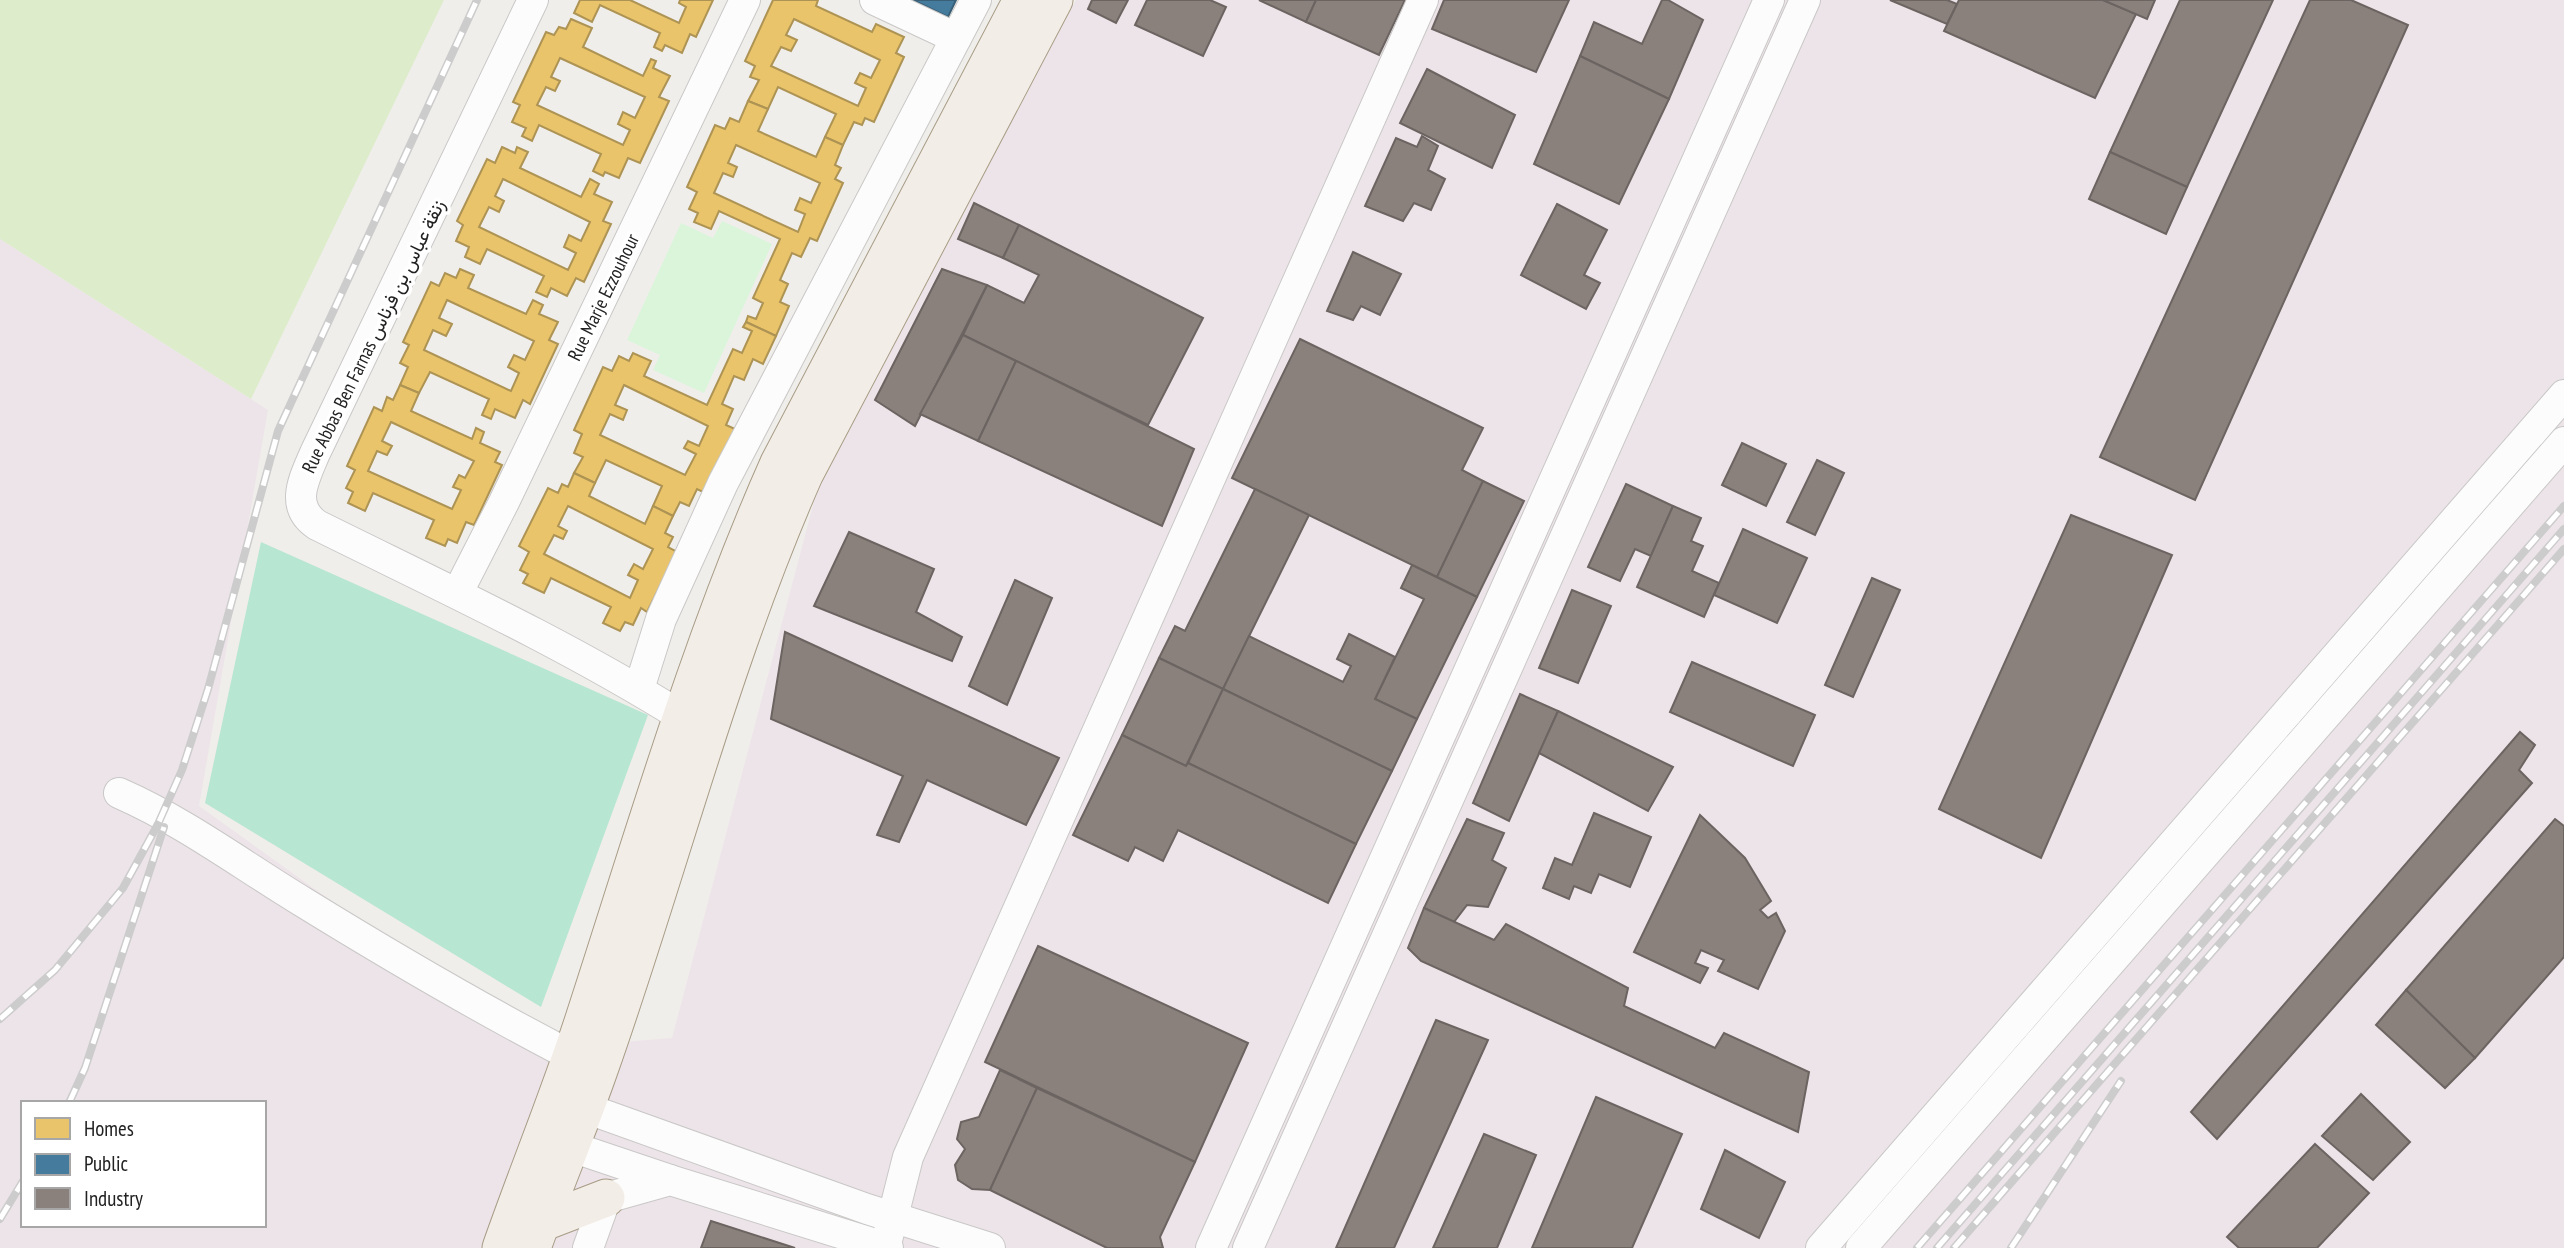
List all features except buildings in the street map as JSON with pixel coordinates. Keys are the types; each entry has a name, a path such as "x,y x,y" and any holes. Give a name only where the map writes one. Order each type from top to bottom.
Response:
{"main road":[{"path":"585,1063 681,716 722,597 779,463 1022,0"},
{"path":"501,1248 555,1142 744,619 804,475 1054,0"},
{"path":"536,1235 555,1142"},
{"path":"536,1235 606,1198"}],"street":[{"name":"Rue Abbas Ben Farnas زنقة عباس بن فرناس","path":"533,0 300,491 302,509 317,526 458,592 575,652 681,716"},
{"name":"Rue Marje Ezzouhour","path":"458,592 504,502 745,0"},
{"path":"875,0 956,38"},
{"path":"639,690 666,608 723,483 975,0"},
{"path":"896,1231 919,1132 1423,0"},
{"path":"1211,1248 1769,0"},
{"path":"1248,1248 1805,0"},
{"path":"1821,1248 2564,395"},
{"path":"1861,1248 2564,442"},
{"path":"1460,691 1490,705"},
{"path":"119,793 163,812 303,902 432,979 585,1063"},
{"path":"570,1102 896,1231"},
{"path":"555,1142 670,1180 896,1231 989,1248"},
{"path":"588,1248 606,1198 670,1180"}],"shaded area":[{"path":"1076,0 2564,0 2564,1248 0,1248 0,239 268,410 199,806 538,1049 672,1038 816,494"}],"green space":[{"path":"0,0 444,0 251,399 0,239"},
{"path":"722,221 772,244 704,393 653,370 660,355 627,340 681,223 713,238"},
{"path":"261,542 648,715 541,1007 205,803"}],"railway":[{"path":"0,1019 55,970 123,888 158,824 182,770 208,689 278,431 477,0"},
{"path":"1917,1248 2564,506"},
{"path":"1937,1248 2564,529"},
{"path":"1954,1248 2564,549"},
{"path":"70,1101 85,1068 164,827"},
{"path":"2011,1248 2121,1081"},
{"path":"0,1219 21,1184"}]}
